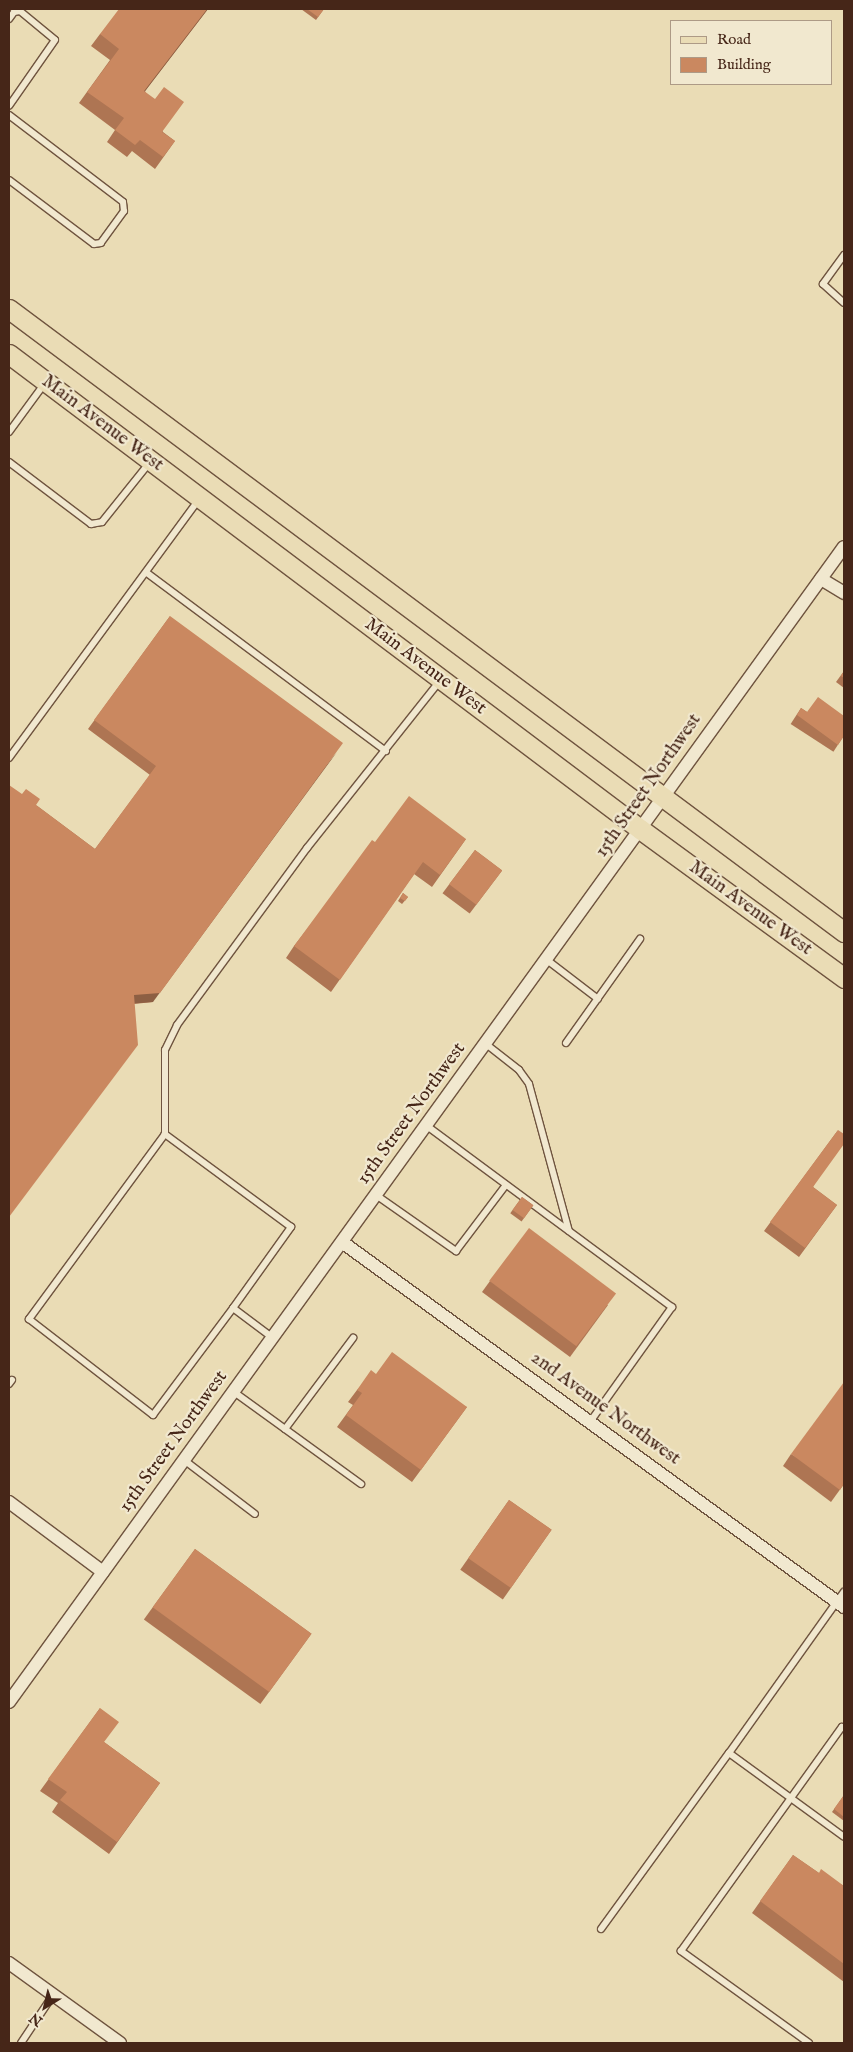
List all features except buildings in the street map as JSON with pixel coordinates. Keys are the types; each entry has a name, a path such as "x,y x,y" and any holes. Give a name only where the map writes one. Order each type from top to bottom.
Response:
{"main road":[{"name":"Main Avenue West","path":"9,309 662,799 844,932"},
{"name":"Main Avenue West","path":"9,354 640,829 844,978"}],"street":[{"name":"15th Street Northwest","path":"9,1702 844,548"},
{"path":"821,579 844,593"},
{"name":"2nd Avenue Northwest","path":"342,1242 590,1422 842,1601"},
{"path":"9,1502 103,1572"},
{"path":"9,1963 119,2043"}],"lane":[{"path":"9,19 14,12 20,11 55,40 9,106"},
{"path":"9,115 123,202 124,212 101,243 94,244 9,180"},
{"path":"844,255 823,284 844,303"},
{"path":"9,432 46,382"},
{"path":"9,462 90,524 102,522 150,460"},
{"path":"9,758 200,498"},
{"path":"147,572 386,751"},
{"path":"165,1134 291,1227 153,1415 29,1319 165,1134 165,1050 177,1025 308,848 441,679"},
{"path":"566,1043 640,939"},
{"path":"547,960 598,998"},
{"path":"486,1044 519,1070 528,1084 569,1231"},
{"path":"427,1126 672,1307 590,1422"},
{"path":"376,1196 456,1251 506,1185"},
{"path":"233,1308 273,1338"},
{"path":"285,1429 353,1338"},
{"path":"234,1392 360,1484"},
{"path":"184,1460 255,1514"},
{"path":"601,1929 729,1752 842,1601"},
{"path":"809,2043 681,1951 842,1726 844,1728"},
{"path":"729,1752 844,1837"},
{"path":"21,2043 53,1995"}]}
